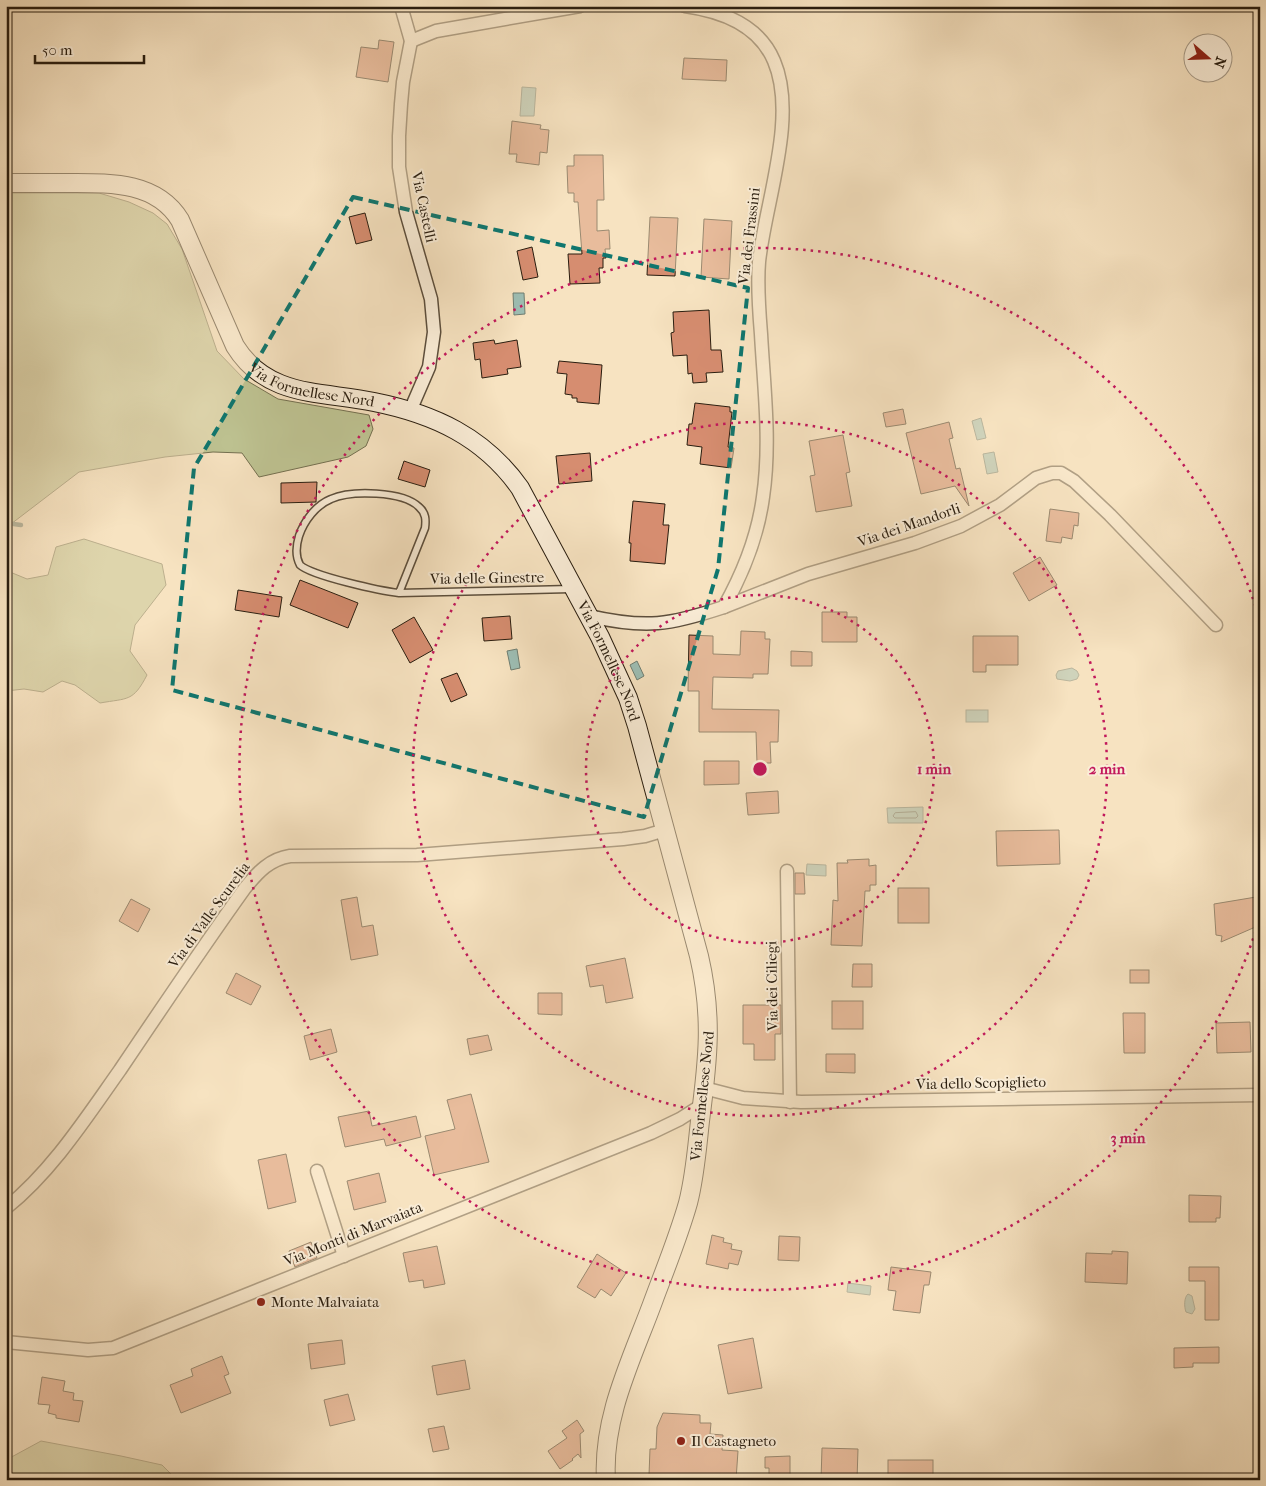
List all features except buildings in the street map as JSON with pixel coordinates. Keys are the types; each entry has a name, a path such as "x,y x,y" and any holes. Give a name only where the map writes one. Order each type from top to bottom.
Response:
{"street":[{"name":"Via Castelli","path":"401,6 411,40 401,99 399,167 406,212 431,300 434,332 429,367 410,412"},
{"path":"411,40 436,31 580,6"},
{"name":"Via dei Frassini","path":"685,6 729,17 758,36 774,60 782,95 781,140 764,229 758,282 767,431 765,486 761,513 755,533 737,582 724,607"},
{"name":"Via Formellese Nord","path":"6,183 114,184 138,189 153,195 171,209 184,227 232,341 251,366 274,381 290,388 372,401 410,412 458,430 480,445 500,463 526,499 608,652 631,706 699,956 706,988 709,1037 693,1176 681,1225 612,1416 606,1453 606,1480"},
{"name":"Via dei Mandorli","path":"589,616 626,624 656,624 680,620 724,607 817,572 915,543 960,526 1000,505 1036,478 1052,473 1061,473 1074,481 1110,515 1216,625"},
{"name":"Via di Valle Scurelia","path":"6,1208 33,1183 64,1146 109,1085 246,888 258,872 272,862 290,856 417,854 623,839 645,836 665,830"},
{"name":"Via dei Ciliegi","path":"787,871 790,1102"},
{"name":"Via dello Scopiglieto","path":"703,1097 738,1097 790,1102 1260,1095"},
{"name":"Via Monti di Marvaiata","path":"6,1342 88,1350 107,1349 651,1133 680,1119 703,1097"},
{"path":"317,1171 344,1256"}],"lane":[{"name":"Via delle Ginestre","path":"400,593 425,528 426,520 421,508 405,499 359,493 330,499 316,510 305,523 298,540 297,556 300,565 309,571 380,590 400,593 575,589"}],"highlighted area":[{"path":"353,197 748,288 718,569 644,817 172,690 194,468"}],"green space":[{"path":"6,193 99,193 129,202 153,213 167,224 182,249 217,351 244,379 278,399 369,415 373,429 366,446 348,457 259,477 242,453 213,452 165,457 79,472 11,524 6,525"},
{"path":"84,539 162,564 166,585 135,625 130,651 147,675 138,690 129,697 100,703 75,685 62,681 43,692 24,689 6,691 6,572 27,579 48,575 56,547"},
{"path":"6,889 12,900 6,928"},
{"path":"41,1441 162,1465 177,1480 6,1480 6,1460"}],"water":[{"path":"522,87 536,88 534,116 520,116"},
{"path":"513,293 524,293 525,314 514,315"},
{"path":"981,418 986,438 977,440 972,421"},
{"path":"994,452 998,472 987,474 983,454"},
{"path":"517,649 520,668 511,670 507,651"},
{"path":"637,661 644,676 637,680 630,665"},
{"path":"1072,668 1079,675 1077,679 1070,681 1057,679 1058,671"},
{"path":"966,710 988,710 988,722 966,722"},
{"path":"923,807 923,823 888,823 887,808"},
{"path":"807,864 826,865 826,876 806,875"},
{"path":"848,1283 871,1286 870,1295 847,1292"},
{"path":"1188,1294 1192,1296 1195,1309 1192,1314 1185,1310 1185,1300"}],"waterway":[{"path":"6,523 21,525"}],"place":[{"name":"Monte Malvaiata","path":"261,1302"},
{"name":"Il Castagneto","path":"681,1441"}]}
